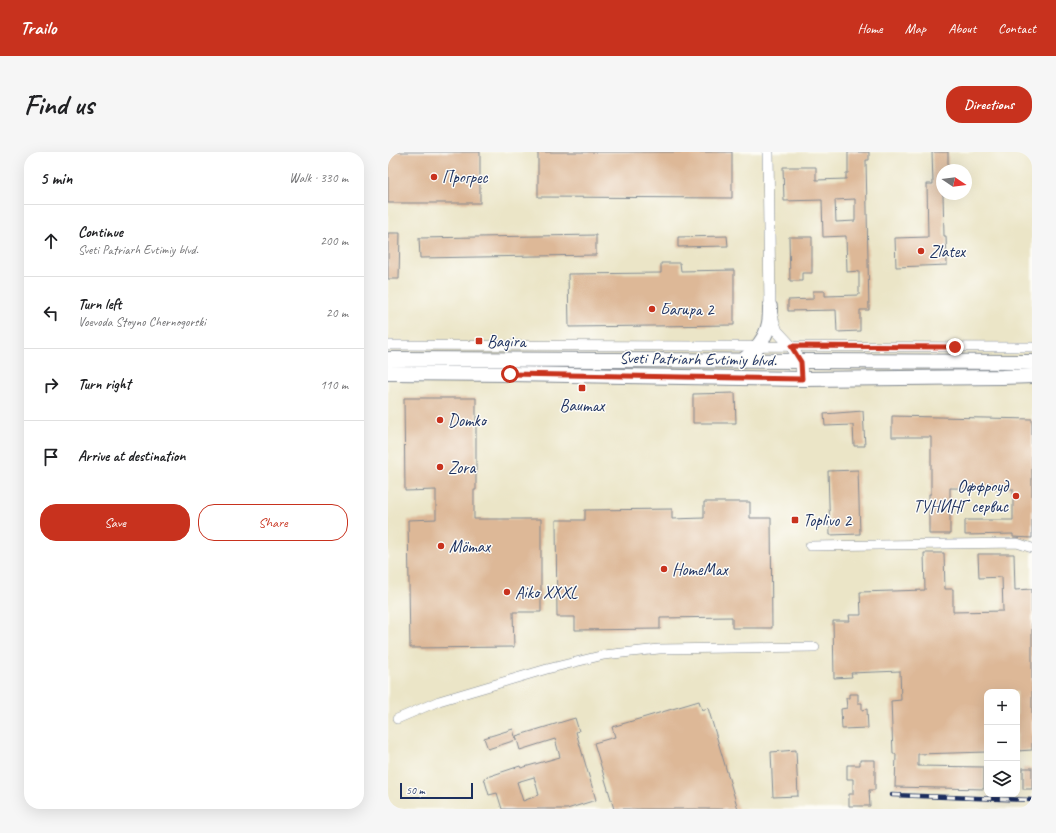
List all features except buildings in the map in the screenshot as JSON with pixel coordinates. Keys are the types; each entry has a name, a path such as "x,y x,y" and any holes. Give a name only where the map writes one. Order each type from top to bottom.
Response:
{"main road":[{"path":"742,361 757,347 766,332 770,323 770,307"},
{"name":"Sveti Patriarh Evtimiy blvd.","path":"388,359 1032,362"},
{"name":"Sveti Patriarh Evtimiy blvd.","path":"388,373 802,379 1002,378 1032,376"}],"street":[{"path":"768,152 770,307 774,323 778,331 791,346 801,362 802,379"},
{"path":"388,345 1032,347"},
{"path":"810,546 1018,543 1032,548"},
{"path":"397,719 439,701 547,669 604,655 659,649 815,647"}],"railway":[{"path":"892,795 1032,800"}],"place":[{"name":"Прогрес","path":"434,177"},
{"name":"Zlatex","path":"921,251"},
{"name":"Багира 2","path":"652,309"},
{"name":"Bagira","path":"479,341"},
{"name":"Baumax","path":"582,388"},
{"name":"Domko","path":"440,420"},
{"name":"Zora","path":"440,467"},
{"name":"Оффроуд ТУНИНГ сервис","path":"1016,496"},
{"name":"Toplivo 2","path":"795,520"},
{"name":"Mömax","path":"441,546"},
{"name":"HomeMax","path":"664,569"},
{"name":"Aiko XXXL","path":"507,592"}],"route":[{"path":"510,374 802,379 801,362 791,346 955,347"}]}
